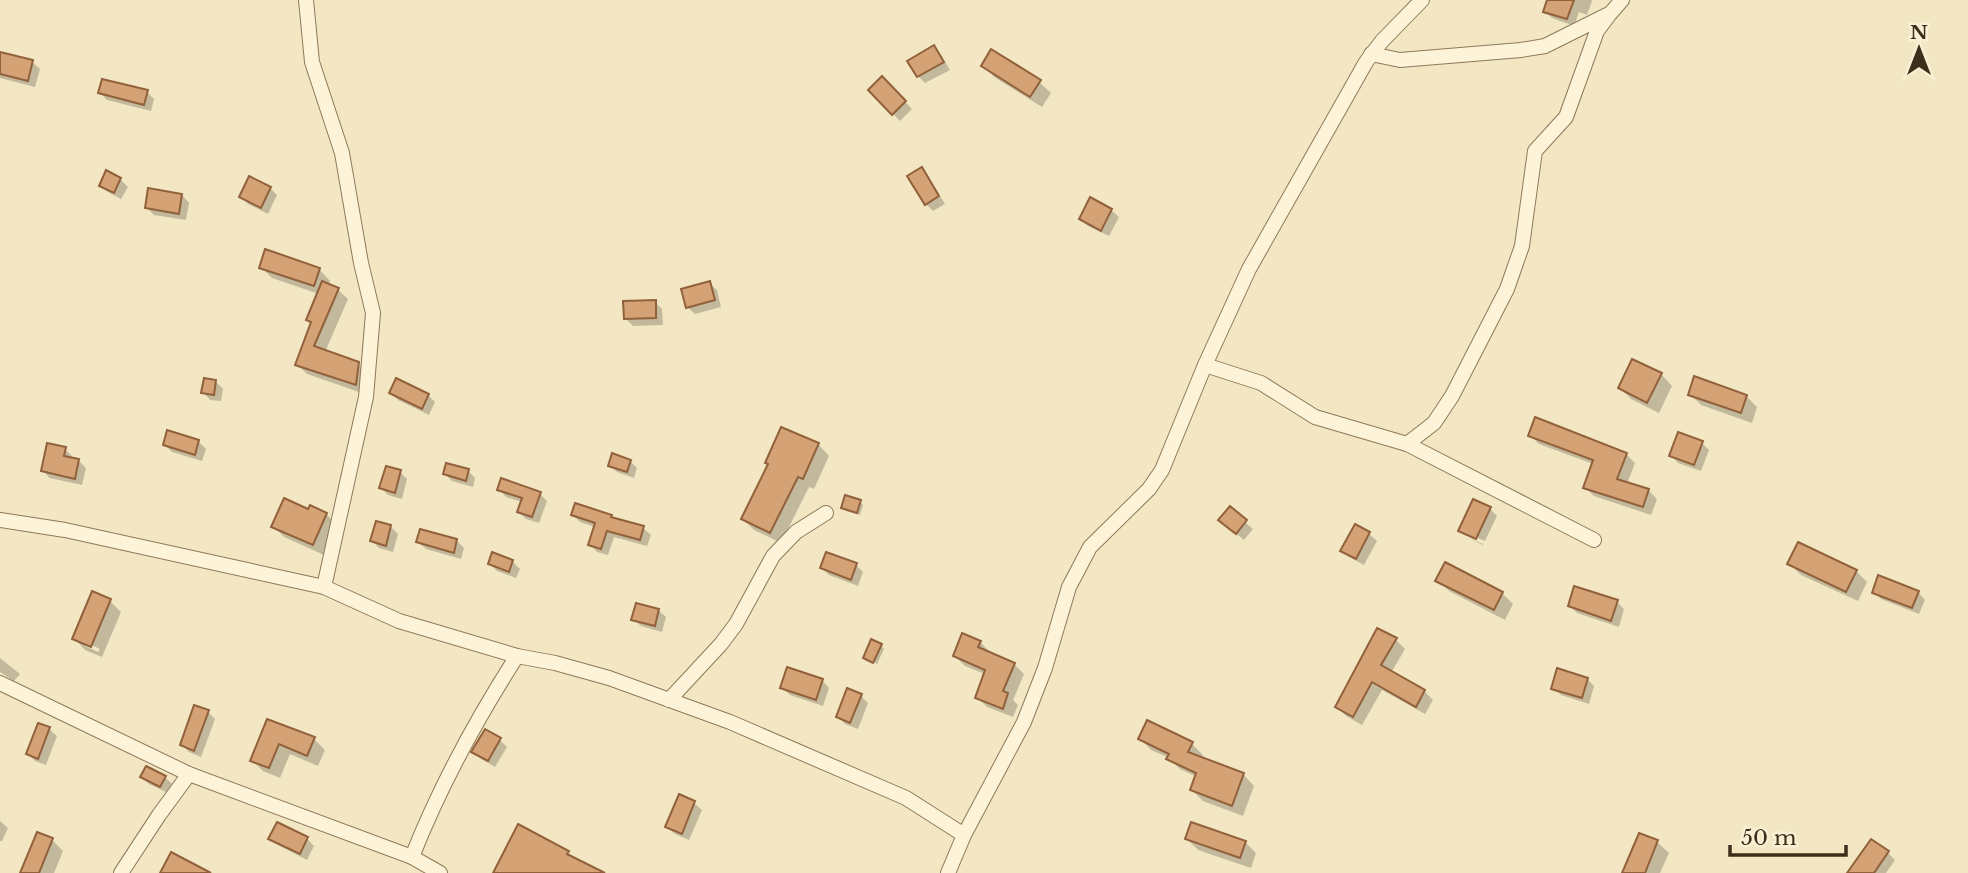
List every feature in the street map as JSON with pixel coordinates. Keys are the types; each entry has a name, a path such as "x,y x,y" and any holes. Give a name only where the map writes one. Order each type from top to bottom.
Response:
{"street":[{"path":"306,0 312,62 342,153 373,313 366,397 324,587"},
{"path":"948,873 964,835 1024,722 1045,668 1069,587 1090,547 1149,489 1162,470 1205,365 1249,270 1371,54 1422,0"},
{"path":"1407,444 1434,423 1452,396 1507,289 1522,246 1535,150 1566,117 1597,31 1622,0"},
{"path":"1371,54 1399,60 1521,50 1545,46 1609,15"},
{"path":"1205,365 1261,383 1315,417 1407,444 1594,540"},
{"path":"669,700 736,624 773,556 796,532 826,513"},
{"path":"0,520 65,530 324,587 399,621 517,656 581,669 635,686 730,722 906,798 964,835"},
{"path":"412,857 431,808 482,710 517,656"},
{"path":"0,683 190,774 412,857 440,873"},
{"path":"121,873 190,774"}],"building":[{"path":"1547,0 1574,0 1567,19 1543,12"},
{"path":"934,45 944,62 917,77 907,61"},
{"path":"991,49 1041,80 1030,97 981,66"},
{"path":"0,52 33,60 28,81 0,74"},
{"path":"882,76 906,101 892,115 868,90"},
{"path":"102,79 148,90 144,105 98,93"},
{"path":"922,167 939,196 925,205 907,176"},
{"path":"106,170 121,178 114,193 99,186"},
{"path":"249,176 271,187 261,208 239,197"},
{"path":"148,188 182,194 179,214 145,208"},
{"path":"1090,197 1112,209 1101,231 1079,219"},
{"path":"265,249 320,268 314,286 259,268"},
{"path":"322,281 339,288 314,346 359,362 356,385 295,365 311,322 306,320"},
{"path":"710,281 715,300 686,308 681,289"},
{"path":"656,300 656,318 624,319 623,301"},
{"path":"1632,359 1662,373 1647,403 1618,388"},
{"path":"1694,376 1747,395 1741,413 1688,395"},
{"path":"204,378 216,380 214,395 201,393"},
{"path":"396,378 429,394 422,409 389,393"},
{"path":"1535,417 1627,453 1617,479 1649,489 1643,507 1583,488 1593,460 1528,436"},
{"path":"781,427 819,443 803,479 798,477 770,533 741,519 768,464 765,463"},
{"path":"167,430 199,440 195,455 163,445"},
{"path":"1678,432 1703,441 1694,465 1669,456"},
{"path":"47,443 66,447 64,456 79,459 75,479 41,471"},
{"path":"612,453 631,460 627,472 608,466"},
{"path":"446,463 469,469 466,481 443,474"},
{"path":"386,466 401,470 395,493 379,488"},
{"path":"501,478 541,492 532,517 517,512 522,498 497,490"},
{"path":"845,495 861,500 857,513 841,508"},
{"path":"284,498 308,509 310,505 327,513 313,545 271,527"},
{"path":"1473,499 1491,507 1476,539 1458,531"},
{"path":"575,503 644,526 640,540 607,531 601,549 588,545 595,523 571,515"},
{"path":"1230,506 1247,520 1236,534 1218,520"},
{"path":"376,521 391,525 386,546 370,541"},
{"path":"1355,524 1370,532 1356,559 1340,551"},
{"path":"420,529 457,539 454,553 416,542"},
{"path":"1798,542 1857,570 1846,592 1787,564"},
{"path":"492,552 513,560 509,572 488,564"},
{"path":"826,552 857,563 851,580 820,568"},
{"path":"1445,562 1503,592 1494,610 1435,581"},
{"path":"1878,575 1919,591 1912,608 1872,593"},
{"path":"1574,586 1618,600 1611,621 1568,606"},
{"path":"92,591 111,599 91,647 72,639"},
{"path":"636,603 659,609 655,626 631,620"},
{"path":"1377,628 1397,638 1381,665 1425,690 1416,707 1372,682 1353,717 1335,707"},
{"path":"962,633 981,641 978,647 1015,663 1003,691 1008,693 1003,709 975,698 985,670 953,656"},
{"path":"871,639 882,644 873,663 863,658"},
{"path":"787,667 823,679 816,700 780,688"},
{"path":"1557,668 1588,678 1582,698 1551,689"},
{"path":"847,688 862,694 850,723 836,717"},
{"path":"194,705 209,710 194,751 180,745"},
{"path":"267,719 315,737 307,756 279,744 269,768 250,761"},
{"path":"1147,720 1193,742 1188,752 1244,773 1232,806 1190,790 1196,773 1166,759 1169,754 1138,739"},
{"path":"38,723 50,727 38,759 26,754"},
{"path":"485,729 501,738 488,761 471,752"},
{"path":"146,766 166,776 160,787 140,777"},
{"path":"679,794 695,801 682,834 665,827"},
{"path":"277,822 308,837 300,854 268,839"},
{"path":"1191,822 1246,841 1240,858 1185,839"},
{"path":"518,824 569,851 567,854 605,873 493,873"},
{"path":"37,832 53,838 39,873 20,873"},
{"path":"1639,833 1658,840 1645,873 1622,873"},
{"path":"1871,839 1889,851 1874,873 1847,873"},
{"path":"171,852 211,873 160,873"}]}
